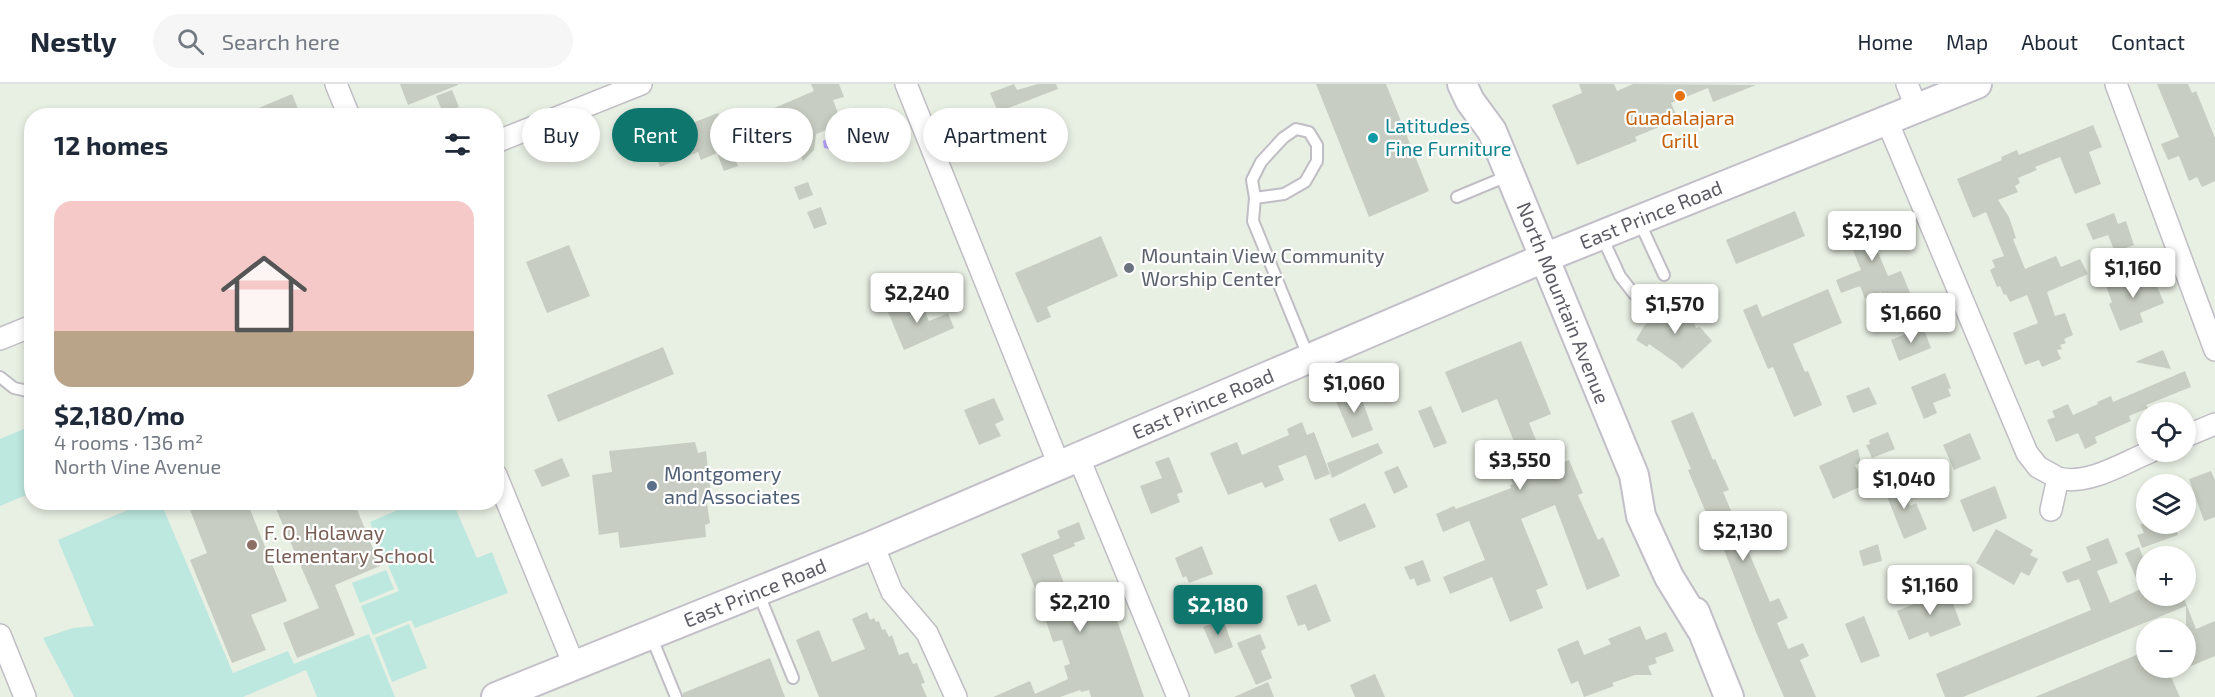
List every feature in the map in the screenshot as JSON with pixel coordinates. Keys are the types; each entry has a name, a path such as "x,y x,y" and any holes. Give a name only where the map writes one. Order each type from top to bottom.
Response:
{"main road":[{"name":"North Mountain Avenue","path":"1462,84 1470,101 1492,131 1634,475 1641,516 1669,577 1701,629 1729,697"},
{"name":"North Mountain Avenue","path":"1481,84 1493,113 1492,131"},
{"name":"East Prince Road","path":"496,697 873,544 1544,258 1887,121 1912,97 1977,84"}],"street":[{"path":"336,84 346,108"},
{"path":"504,139 641,84"},
{"path":"906,84 1068,461 1178,697"},
{"path":"2116,84 2215,350"},
{"path":"1887,121 2027,453 2038,468 2058,478 2082,479 2136,458"},
{"path":"0,339 24,329"},
{"path":"2196,432 2215,424"},
{"path":"2051,510 2058,478"},
{"path":"504,494 574,665"},
{"path":"873,544 892,592 927,633 956,697"},
{"path":"0,635 25,697"}],"lane":[{"path":"1255,198 1284,194 1305,182 1317,161 1317,145 1309,132 1296,129 1283,138 1261,162 1252,180 1255,198 1252,221 1308,358"},
{"path":"1457,197 1510,175"},
{"path":"1638,220 1664,276"},
{"path":"1601,235 1620,276 1634,294"},
{"path":"0,377 14,388 24,390"},
{"path":"758,592 793,678"},
{"path":"650,636 676,697"}],"shaded area":[{"path":"24,429 24,496 0,506 0,439"},
{"path":"127,510 164,510 233,673 288,651 294,664 369,634 395,697 317,697 306,670 243,697 74,697 43,638 73,628 94,626 58,540"},
{"path":"398,510 456,510 477,558 492,552 508,593 415,628 411,620 373,635 361,606 399,591 370,522"},
{"path":"386,570 394,589 360,603 352,583"},
{"path":"409,624 427,668 392,682 375,638"}],"building":[{"path":"400,84 458,84 458,85 408,105"},
{"path":"811,84 839,84 844,97 833,100 836,108 825,108 825,131 816,134 813,151 813,108 774,108 814,91"},
{"path":"1014,84 1017,90 1038,84 1056,84 1058,89 1008,108 996,108 990,93"},
{"name":"Latitudes Fine Furniture","path":"1316,84 1386,84 1429,191 1369,217"},
{"path":"1579,84 1614,84 1617,91 1633,84 1756,85 1713,102 1708,88 1671,103 1678,119 1635,137 1637,141 1577,165 1552,105 1582,93"},
{"path":"2157,84 2188,84 2192,93 2196,91 2215,138 2215,181 2202,187 2197,177 2189,181 2179,156 2168,160 2161,144 2179,137"},
{"path":"452,90 459,107 441,108 436,96"},
{"path":"292,94 298,108 259,108"},
{"path":"710,116 710,156 701,160 698,152 698,121"},
{"path":"2093,125 2102,147 2089,152 2101,184 2075,194 2060,157 2035,167 2037,170 2018,178 2020,183 2015,186 2018,192 1998,200 2009,217 2016,238 2013,239 2025,269 2056,256 2061,267 2080,259 2088,274 2047,292 2055,316 2065,313 2073,335 2064,339 2066,343 2060,345 2062,349 2057,350 2061,359 2042,367 2039,360 2025,365 2013,333 2038,323 2027,295 2010,302 2000,286 1997,287 1990,270 1995,267 1992,260 2004,256 1986,212 1973,218 1957,179 2002,160 2001,157 2017,150 2019,155"},
{"path":"658,162 673,162 660,167"},
{"path":"720,162 736,162 738,166 724,171"},
{"path":"808,182 813,195 799,200 794,187"},
{"path":"821,207 827,224 814,229 807,212"},
{"path":"1795,211 1805,236 1736,264 1726,240"},
{"path":"1876,211 1882,225 1886,223 1891,235 1874,243 1888,276 1901,271 1910,293 1885,303 1881,292 1865,299 1860,286 1841,293 1836,280 1861,270 1847,235 1858,231 1853,220"},
{"path":"2114,213 2118,224 2126,221 2134,245 2115,252 2108,235 2093,240 2086,224"},
{"path":"1101,236 1118,276 1047,307 1051,317 1037,323 1015,273"},
{"path":"569,245 590,296 547,313 526,262"},
{"path":"2137,273 2139,280 2152,274 2164,303 2140,313 2143,322 2120,331 2109,304 2112,302 2106,286"},
{"path":"1828,289 1842,323 1793,344 1805,372 1808,371 1822,405 1794,417 1773,367 1768,369 1743,310 1757,304 1762,317"},
{"path":"919,298 929,321 948,313 954,328 904,350 888,312"},
{"path":"1685,299 1696,328 1700,327 1712,341 1682,369 1649,344 1647,347 1636,340 1644,326 1664,309"},
{"path":"1923,327 1931,348 1899,361 1891,340"},
{"path":"1521,341 1551,414 1529,423 1548,469 1569,460 1583,493 1578,495 1598,540 1603,537 1620,576 1587,590 1555,505 1521,519 1548,585 1536,590 1543,608 1510,622 1492,577 1450,594 1443,577 1485,560 1469,521 1443,532 1436,514 1454,506 1456,509 1511,488 1510,485 1513,484 1504,461 1519,454 1497,399 1462,413 1445,372"},
{"path":"663,347 674,374 558,422 547,395"},
{"path":"2163,350 2171,369 2135,362"},
{"path":"2185,371 2191,387 2154,402 2136,402 2136,413 2129,416 2131,421 2095,437 2097,443 2085,449 2078,433 2056,442 2047,420 2055,417 2052,411 2068,404 2073,415 2111,396 2113,402"},
{"path":"1945,373 1951,388 1948,389 1951,396 1933,403 1937,413 1924,419 1911,387"},
{"path":"1869,387 1877,404 1853,413 1846,396"},
{"path":"1358,389 1373,430 1352,438 1335,399"},
{"path":"994,398 1004,420 995,424 1001,436 979,445 964,410"},
{"path":"1431,406 1447,443 1434,448 1418,411"},
{"path":"1693,412 1713,460 1715,459 1729,490 1723,492 1770,602 1779,598 1788,618 1777,623 1788,649 1803,643 1809,656 1800,660 1816,697 1784,697 1722,545 1720,546 1688,470 1691,469 1671,421"},
{"path":"1302,422 1307,435 1314,432 1330,474 1315,480 1306,455 1278,466 1284,480 1265,488 1262,482 1228,495 1210,453 1237,442 1242,455 1289,435 1287,429"},
{"path":"1888,432 1895,449 1872,458 1866,445 1870,444 1869,440"},
{"path":"1970,433 1981,459 1954,470 1943,445"},
{"name":"Montgomery and Associates","path":"695,442 698,453 706,451 711,496 706,498 710,523 705,525 706,537 620,548 618,532 599,535 592,475 612,472 609,451"},
{"path":"1378,443 1383,453 1332,478 1327,463"},
{"path":"1858,449 1861,463 1855,465 1864,485 1833,499 1819,466"},
{"path":"1169,457 1183,492 1177,494 1180,502 1151,514 1140,486 1162,478 1155,462"},
{"path":"562,458 570,476 542,487 534,470"},
{"path":"1398,466 1408,487 1394,494 1384,472"},
{"path":"2211,471 2215,480 2215,517 2204,521 2196,499 2196,476"},
{"path":"1899,478 1910,506 1916,503 1927,529 1904,539 1882,484"},
{"path":"1995,486 2007,518 1973,532 1960,500"},
{"path":"1365,503 1376,527 1339,542 1329,519"},
{"path":"190,510 250,510 287,601 251,615 266,650 232,663 190,560 207,553"},
{"path":"276,510 357,510 380,566 335,585 355,635 297,658 283,623 319,608"},
{"path":"1079,522 1085,539 1053,555 1075,612 1108,595 1144,697 1091,697 1089,690 1081,692 1080,690 1060,697 993,697 1030,681 1035,694 1068,679 1064,666 1070,664 1062,640 1053,642 1045,618 1059,613 1050,588 1037,593 1021,554 1060,538 1057,531"},
{"path":"1996,529 2033,550 2030,555 2038,559 2029,576 2021,572 2014,585 1976,563"},
{"path":"2137,535 2178,535 2148,546 2141,546"},
{"path":"2108,538 2118,563 2097,571 2110,603 2136,591 2136,606 2186,606 2157,618 2136,618 2136,626 1963,697 1945,697 1936,674 2091,610 2079,579 2067,583 2062,572 2091,560 2086,547"},
{"path":"1878,544 1882,561 1863,566 1859,551"},
{"path":"1202,546 1213,574 1189,583 1186,576 1183,578 1175,558"},
{"path":"2136,548 2136,578 2125,553"},
{"path":"1423,560 1431,581 1417,586 1414,578 1410,580 1404,567"},
{"path":"1316,584 1331,621 1308,631 1305,624 1298,626 1286,596"},
{"path":"1948,590 1961,625 1930,637 1928,632 1909,640 1897,611"},
{"path":"2186,606 2187,606 2192,618 2186,618"},
{"path":"867,612 870,620 874,618 876,622 879,621 882,630 885,629 889,637 892,635 899,655 908,652 913,664 917,663 925,683 921,684 927,697 819,697 796,640 819,630 832,662 865,649 852,619"},
{"path":"1864,616 1880,656 1861,663 1845,624"},
{"path":"1223,619 1233,647 1215,654 1203,627"},
{"path":"2215,621 2215,656 2196,664 2196,629"},
{"path":"1640,626 1646,640 1666,632 1674,651 1655,658 1657,663 1648,666 1652,675 1635,675 1584,697 1578,681 1571,684 1557,649 1578,640 1584,655 1611,644 1608,639"},
{"path":"1260,634 1266,648 1261,651 1272,678 1256,685 1237,643"},
{"path":"2136,655 2136,678 2171,678 2180,697 2035,697"},
{"path":"770,658 785,697 683,697 683,693"},
{"path":"1375,674 1385,697 1355,697 1350,685"},
{"path":"1268,682 1274,697 1234,697"}],"place":[{"name":"Guadalajara Grill","path":"1680,96"},
{"name":"Latitudes Fine Furniture","path":"1373,138"},
{"name":"Mountain View Community Worship Center","path":"1129,268"},
{"name":"Montgomery and Associates","path":"652,486"},
{"name":"F. O. Holaway Elementary School","path":"252,545"}]}
